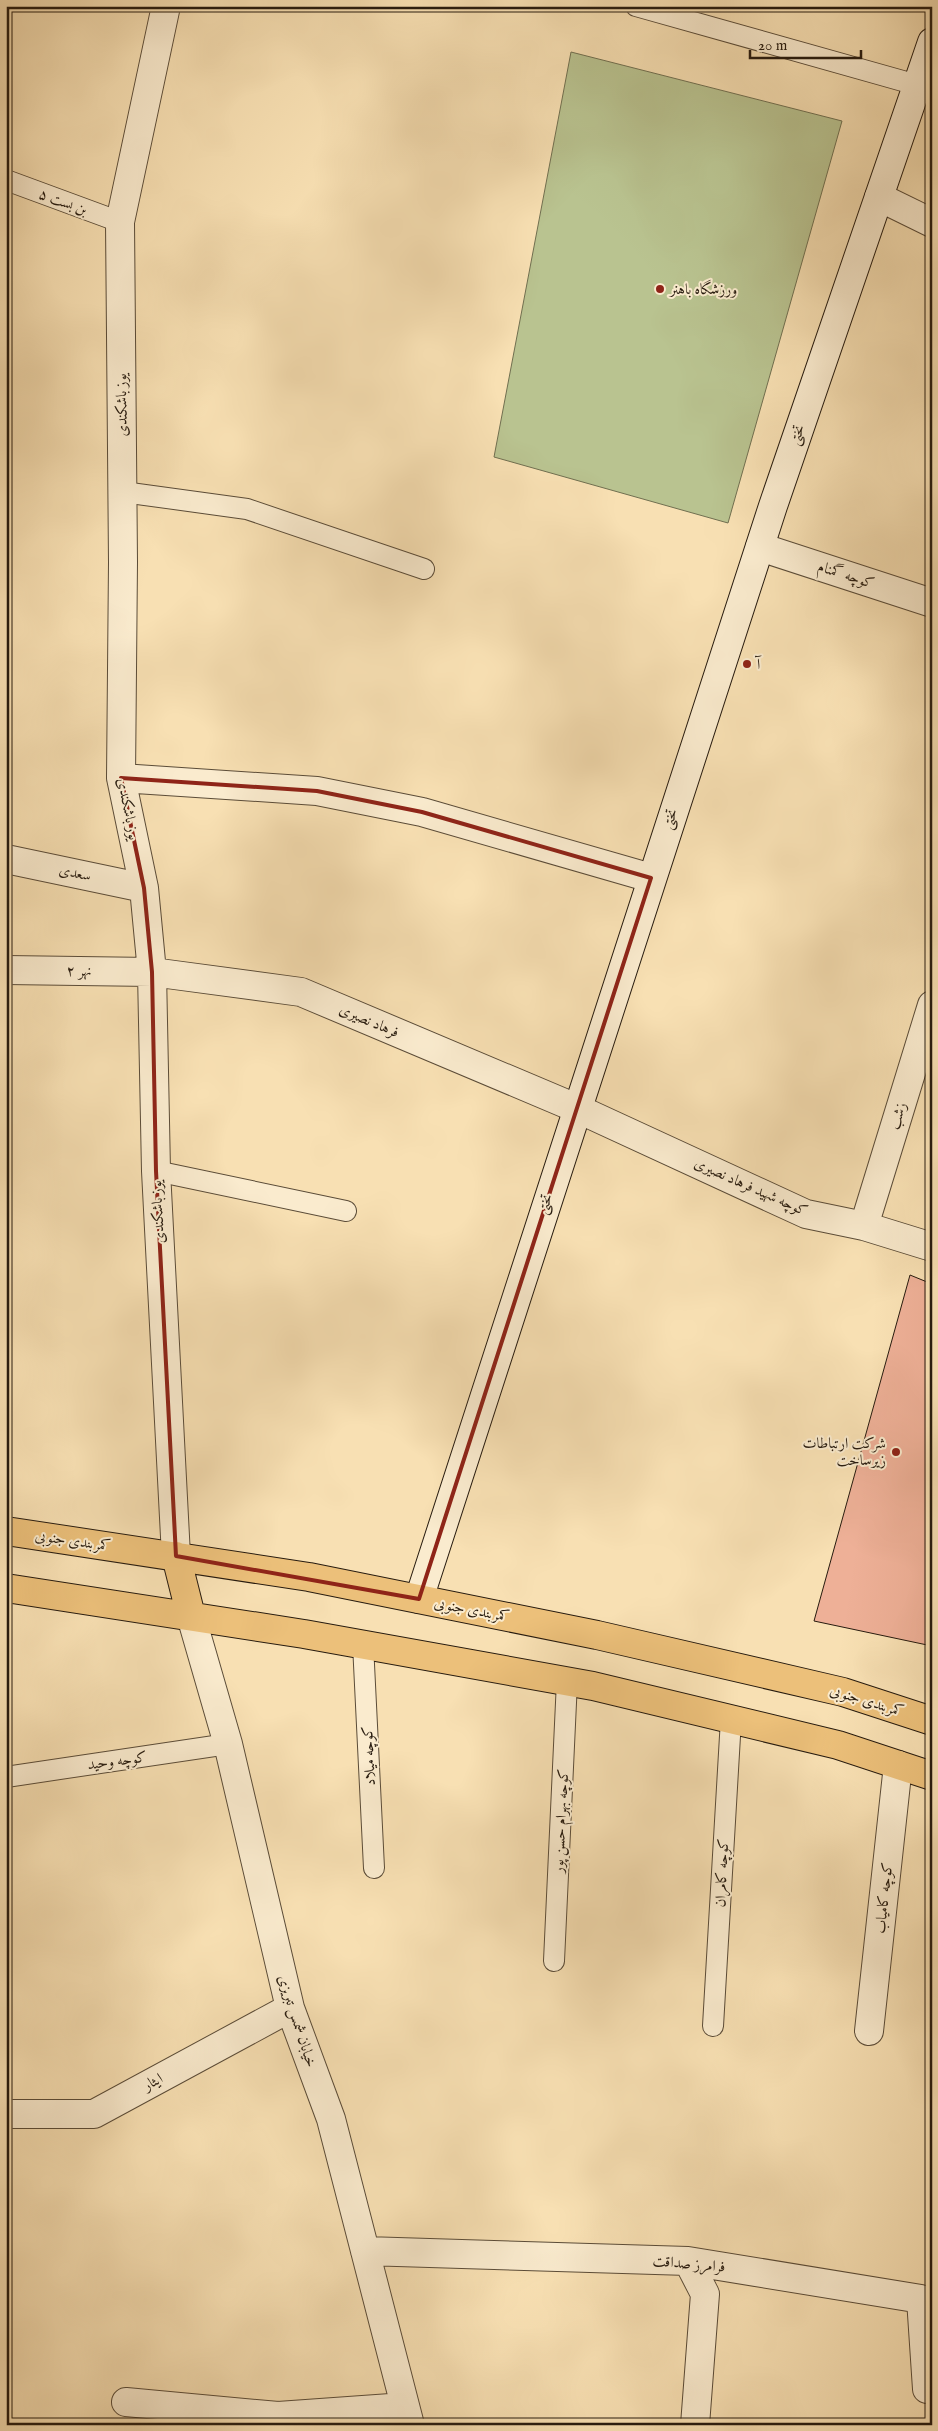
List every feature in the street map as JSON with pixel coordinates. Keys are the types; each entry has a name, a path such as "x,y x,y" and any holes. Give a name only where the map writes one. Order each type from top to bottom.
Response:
{"main road":[{"name":"کمربندی جنوبی","path":"6,1531 309,1578 597,1635 824,1688 932,1721"},
{"path":"176,1556 191,1616"},
{"path":"6,1588 363,1644 567,1681 838,1745 932,1776"}],"street":[{"name":"یوز باشکندی","path":"166,6 120,222 123,492 121,778 144,888 152,972 156,1171 176,1556"},
{"name":"تختی","path":"419,1599 576,1108 760,547 932,42"},
{"path":"879,197 932,223"},
{"name":"کوچه گمنام","path":"760,547 932,603"},
{"path":"121,778 317,791 422,812 651,878"},
{"name":"سعدی","path":"6,859 144,888"},
{"name":"نهر ۲","path":"6,970 152,972"},
{"name":"فرهاد نصیری","path":"152,972 301,992 576,1108"},
{"name":"زشب","path":"864,1226 932,1006"},
{"name":"کوچه شهید فرهاد نصیری","path":"576,1108 806,1214 864,1226 932,1247"},
{"name":"خیابان شمس تبریزی","path":"191,1616 228,1744 290,2008 331,2119 407,2416"},
{"name":"کوچه کامیاب","path":"870,2031 898,1765"},
{"name":"ایثار","path":"6,2114 94,2114 290,2008"},
{"name":"فرامرز صداقت","path":"365,2251 688,2261 921,2299 926,2389"},
{"path":"688,2261 705,2294 695,2425"},
{"path":"126,2402 278,2416 407,2416"}],"lane":[{"path":"636,6 917,85"},
{"name":"بن بست ۵","path":"6,180 120,222"},
{"path":"123,492 247,509 424,570"},
{"path":"156,1171 346,1211"},
{"name":"کوچه میلاد","path":"363,1644 374,1868"},
{"name":"کوچه بهرام حسن پور","path":"554,1961 567,1681"},
{"name":"کوچه کامران","path":"713,2026 731,1719"},
{"name":"کوچه وحید","path":"6,1777 228,1744"}],"highlighted area":[{"path":"121,778 317,791 422,812 651,878 419,1599 176,1556 156,1171 152,972 144,888"}],"green space":[{"name":"ورزشگاه باهنر","path":"571,52 842,121 728,523 494,457"}],"building":[{"name":"شرکت ارتباطات زیرساخت","path":"910,1275 932,1284 932,1646 814,1621"}],"place":[{"name":"ورزشگاه باهنر","path":"660,289"},
{"name":"آ","path":"747,664"},
{"name":"شرکت ارتباطات زیرساخت","path":"896,1452"}]}
